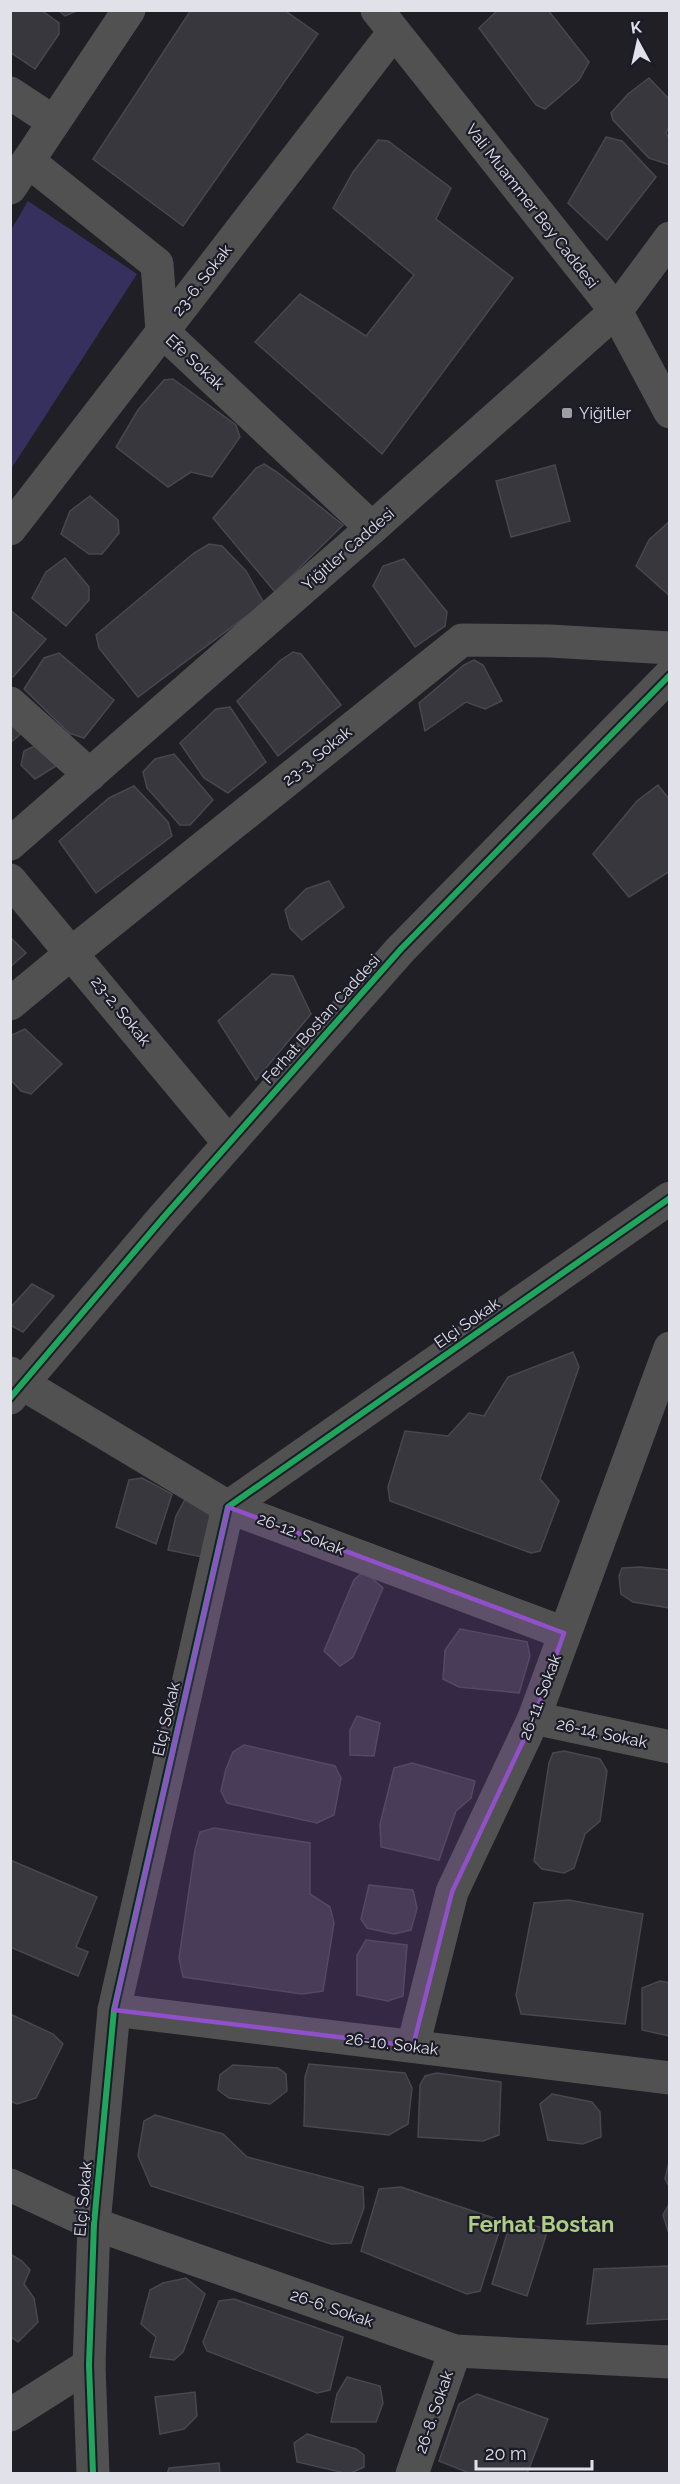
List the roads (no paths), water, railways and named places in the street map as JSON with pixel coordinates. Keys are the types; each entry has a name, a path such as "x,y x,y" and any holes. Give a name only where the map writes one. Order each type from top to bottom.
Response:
{"street":[{"path":"19,175 129,10"},
{"name":"Vali Muammer Bey Caddesi","path":"386,21 616,311 669,412"},
{"name":"23-6. Sokak","path":"10,529 162,331 386,21"},
{"path":"10,93 54,122"},
{"name":"Efe Sokak","path":"19,175 157,264 162,331 372,528"},
{"name":"Yiğitler Caddesi","path":"10,844 616,311 669,238"},
{"name":"23-3. Sokak","path":"10,1004 462,640 550,641 669,648"},
{"name":"Ferhat Bostan Caddesi","path":"15,1385 401,949 669,675"},
{"path":"10,703 90,775"},
{"name":"23-2. Sokak","path":"10,879 73,952 229,1143"},
{"name":"Elçi Sokak","path":"93,2474 89,2365 93,2224 114,2010 228,1507 669,1198"},
{"name":"26-11. Sokak","path":"413,2046 452,1892 534,1718 669,1348"},
{"name":"26-12. Sokak","path":"15,1385 228,1507 564,1633"},
{"name":"26-14. Sokak","path":"534,1718 669,1747"},
{"name":"26-10. Sokak","path":"114,2010 669,2078"},
{"name":"26-6. Sokak","path":"10,2185 93,2224 455,2351 669,2362"},
{"name":"26-8. Sokak","path":"412,2474 455,2351"},
{"path":"10,2415 89,2365"}],"place":[{"name":"Yiğitler","path":"567,413"}],"district":[{"name":"Ferhat Bostan","path":"541,2224"}]}
